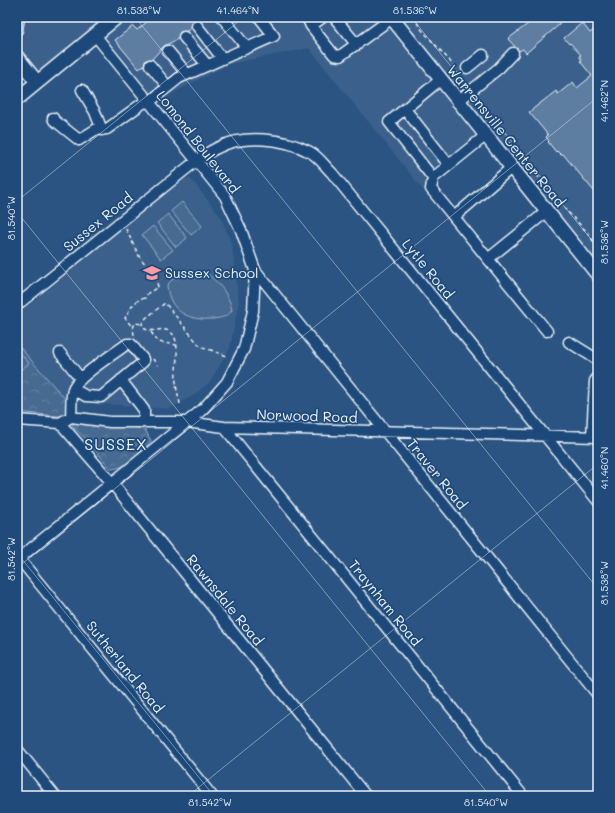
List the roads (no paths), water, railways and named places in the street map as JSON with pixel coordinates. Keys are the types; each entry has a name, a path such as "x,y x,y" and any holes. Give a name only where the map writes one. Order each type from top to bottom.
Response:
{"main road":[{"path":"17,99 117,17"},
{"name":"Warrensville Center Road","path":"391,18 457,102 598,275"},
{"path":"17,57 37,82"}],"street":[{"path":"17,30 19,17"},
{"path":"222,17 247,48"},
{"path":"53,118 79,140 95,130 107,129 143,103 149,102 179,78 274,36 259,17"},
{"path":"323,17 309,22 334,55 340,56 357,45 391,18"},
{"path":"334,17 357,45"},
{"path":"197,26 222,58"},
{"name":"Lomond Boulevard","path":"18,558 203,409 227,382 244,349 253,312 255,270 241,230 224,196 95,35"},
{"path":"184,36 207,65"},
{"path":"168,51 187,74"},
{"path":"457,102 499,68 513,53"},
{"path":"467,68 483,55"},
{"path":"150,65 168,87"},
{"path":"433,178 389,122 440,80"},
{"path":"82,90 95,112 102,130"},
{"path":"405,109 449,165"},
{"path":"485,136 433,178 431,189 547,332"},
{"name":"Lytle Road","path":"197,161 218,147 253,138 282,141 310,152 332,173 598,501"},
{"name":"Sussex Road","path":"17,305 197,161"},
{"path":"454,217 511,168"},
{"path":"488,259 546,212"},
{"name":"Traver Road","path":"255,270 385,433 598,695"},
{"path":"569,342 598,360"},
{"path":"17,420 60,423 71,417 73,389 81,379 129,343 143,360 98,398 86,396 73,389"},
{"path":"60,353 81,379"},
{"path":"595,437 595,381 598,377"},
{"path":"121,380 144,410 144,422"},
{"name":"Norwood Road","path":"71,417 110,422 186,422 224,427 385,433 595,437"},
{"name":"Rawnsdale Road","path":"60,423 112,483 366,796"},
{"name":"Traynham Road","path":"224,427 523,796"},
{"name":"Sutherland Road","path":"18,558 212,796"},
{"path":"17,749 55,796"}],"place":[{"name":"Sussex School","path":"152,273"}],"district":[{"name":"SUSSEX","path":"116,444"}]}
